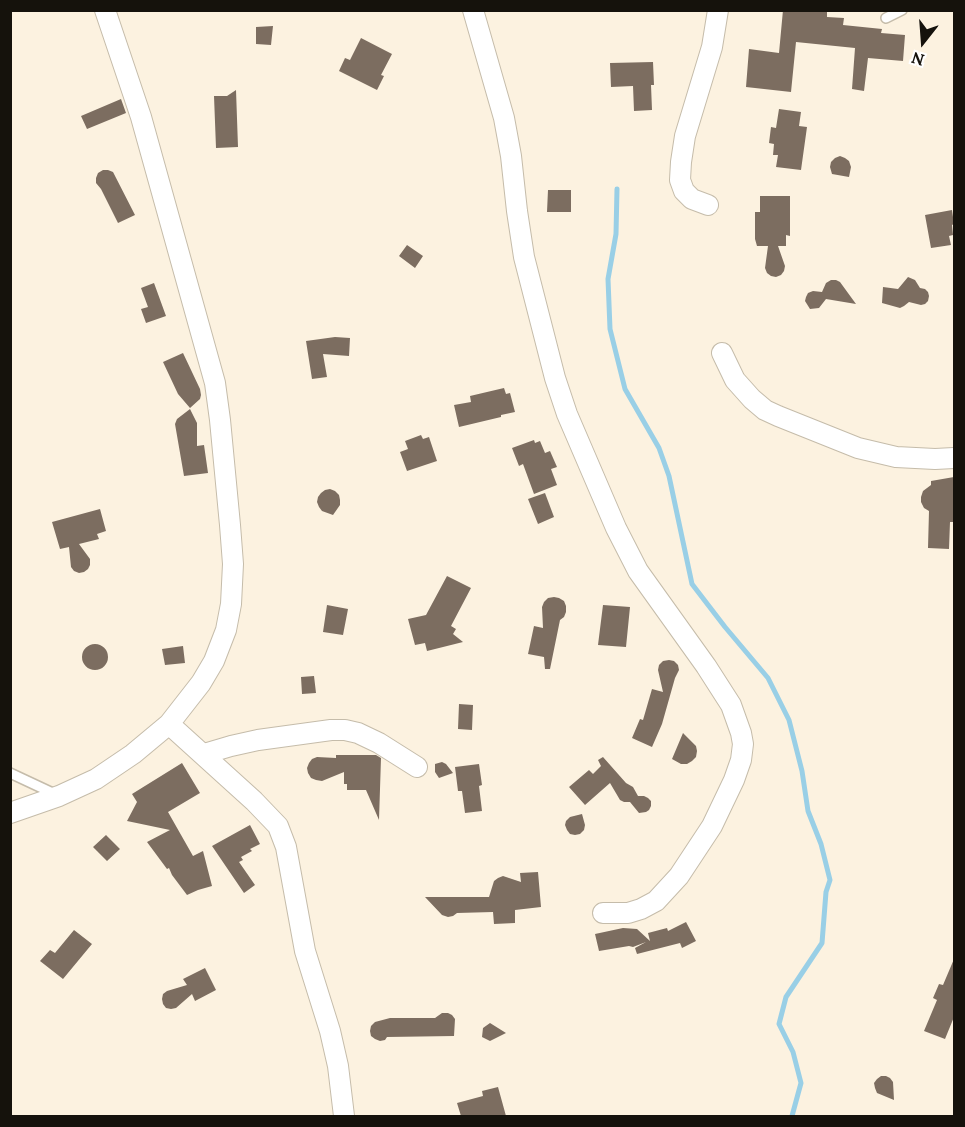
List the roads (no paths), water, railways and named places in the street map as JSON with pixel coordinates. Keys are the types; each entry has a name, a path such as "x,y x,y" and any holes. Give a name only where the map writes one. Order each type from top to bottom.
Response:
{"street":[{"path":"10,813 59,796 96,779 133,754 169,724 201,683 214,661 226,630 231,604 233,564 215,383 141,117 105,10"},
{"path":"473,10 504,118 524,257 555,378 567,414 616,528 638,571 725,695 738,724 743,744 741,760 734,780 712,826 679,876 656,901 641,909 628,913 603,913"},
{"path":"708,206 692,199 684,191 680,180 685,136 712,47 718,10"},
{"path":"722,353 735,380 746,393 765,410 778,416 858,448 896,457 954,458"},
{"path":"169,724 204,754 278,826 286,847 305,951 330,1031 338,1066 344,1116"},
{"path":"204,754 258,740 345,730 358,733 379,743 417,767"}],"lane":[{"path":"886,18 902,10"},
{"path":"10,773 59,796"}],"waterway":[{"path":"617,189 616,234 608,279 610,329 625,389 659,448 669,476 692,584 768,678 789,720 802,771 808,811 821,844 830,880 826,892 822,943 786,997 779,1024 793,1052 801,1083 792,1116"}]}
